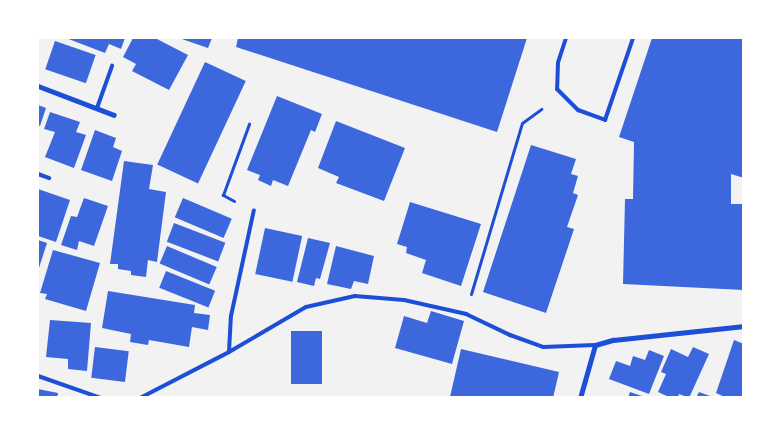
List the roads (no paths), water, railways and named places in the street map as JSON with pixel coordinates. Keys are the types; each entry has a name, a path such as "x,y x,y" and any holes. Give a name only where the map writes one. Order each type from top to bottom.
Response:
{"street":[{"path":"38,86 114,115"},
{"path":"580,398 595,346 613,340 744,326"}],"lane":[{"path":"566,38 558,63 557,90 578,110 605,120 633,38"},
{"path":"98,108 112,66"},
{"path":"38,174 49,178"},
{"path":"229,352 231,316 254,210"},
{"path":"140,398 229,352 306,307 355,296 404,300 466,314 510,335 543,347 595,346"},
{"path":"38,376 100,398"}]}
